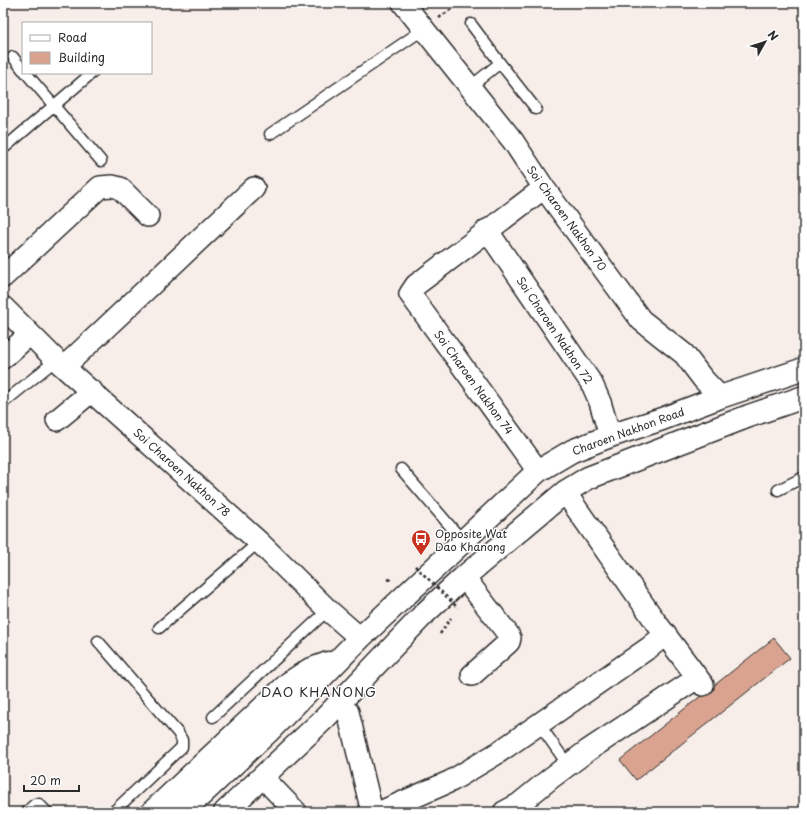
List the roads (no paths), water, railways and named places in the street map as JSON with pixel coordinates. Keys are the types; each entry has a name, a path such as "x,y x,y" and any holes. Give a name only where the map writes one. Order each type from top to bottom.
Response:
{"main road":[{"name":"Charoen Nakhon Road","path":"184,812 268,732 360,638 538,470 572,451 610,436 804,368"},
{"path":"245,812 272,787 425,613 464,577 565,492 588,478 749,416 804,397"},
{"path":"152,812 289,683 310,670 339,659"},
{"path":"225,812 325,718 348,702"}],"street":[{"name":"Soi Charoen Nakhon 70","path":"403,3 470,87 510,131 544,188 641,320 684,354 702,379 720,397"},
{"path":"3,277 100,187 112,186 120,188 148,216"},
{"path":"60,363 254,188"},
{"path":"487,230 544,188"},
{"name":"Soi Charoen Nakhon 74","path":"487,230 416,284 410,294 538,470"},
{"name":"Soi Charoen Nakhon 72","path":"487,230 592,384 600,402 610,436"},
{"name":"Soi Charoen Nakhon 78","path":"3,307 60,363 259,542 328,610 360,638"},
{"path":"3,358 30,334"},
{"path":"57,420 92,391"},
{"path":"516,809 568,765 700,682 655,621 565,492"},
{"path":"464,577 510,638 509,642 472,675"},
{"path":"380,812 451,781 496,754 650,647 666,634"},
{"path":"348,702 372,812"},
{"path":"272,787 296,812"}],"lane":[{"path":"471,24 536,109"},
{"path":"270,134 424,29"},
{"path":"13,57 22,69"},
{"path":"470,87 500,62"},
{"path":"27,74 101,161"},
{"path":"3,149 91,74"},
{"path":"3,403 60,363"},
{"path":"401,469 463,541"},
{"path":"778,490 804,477"},
{"path":"159,628 259,542"},
{"path":"213,717 328,610"},
{"path":"98,641 178,733 182,740 182,747 113,812"},
{"path":"539,724 568,765"},
{"path":"26,812 35,804 39,804 47,812"}],"place":[{"name":"Opposite Wat Dao Khanong","path":"421,556"}],"district":[{"name":"DAO KHANONG","path":"319,691"}]}
